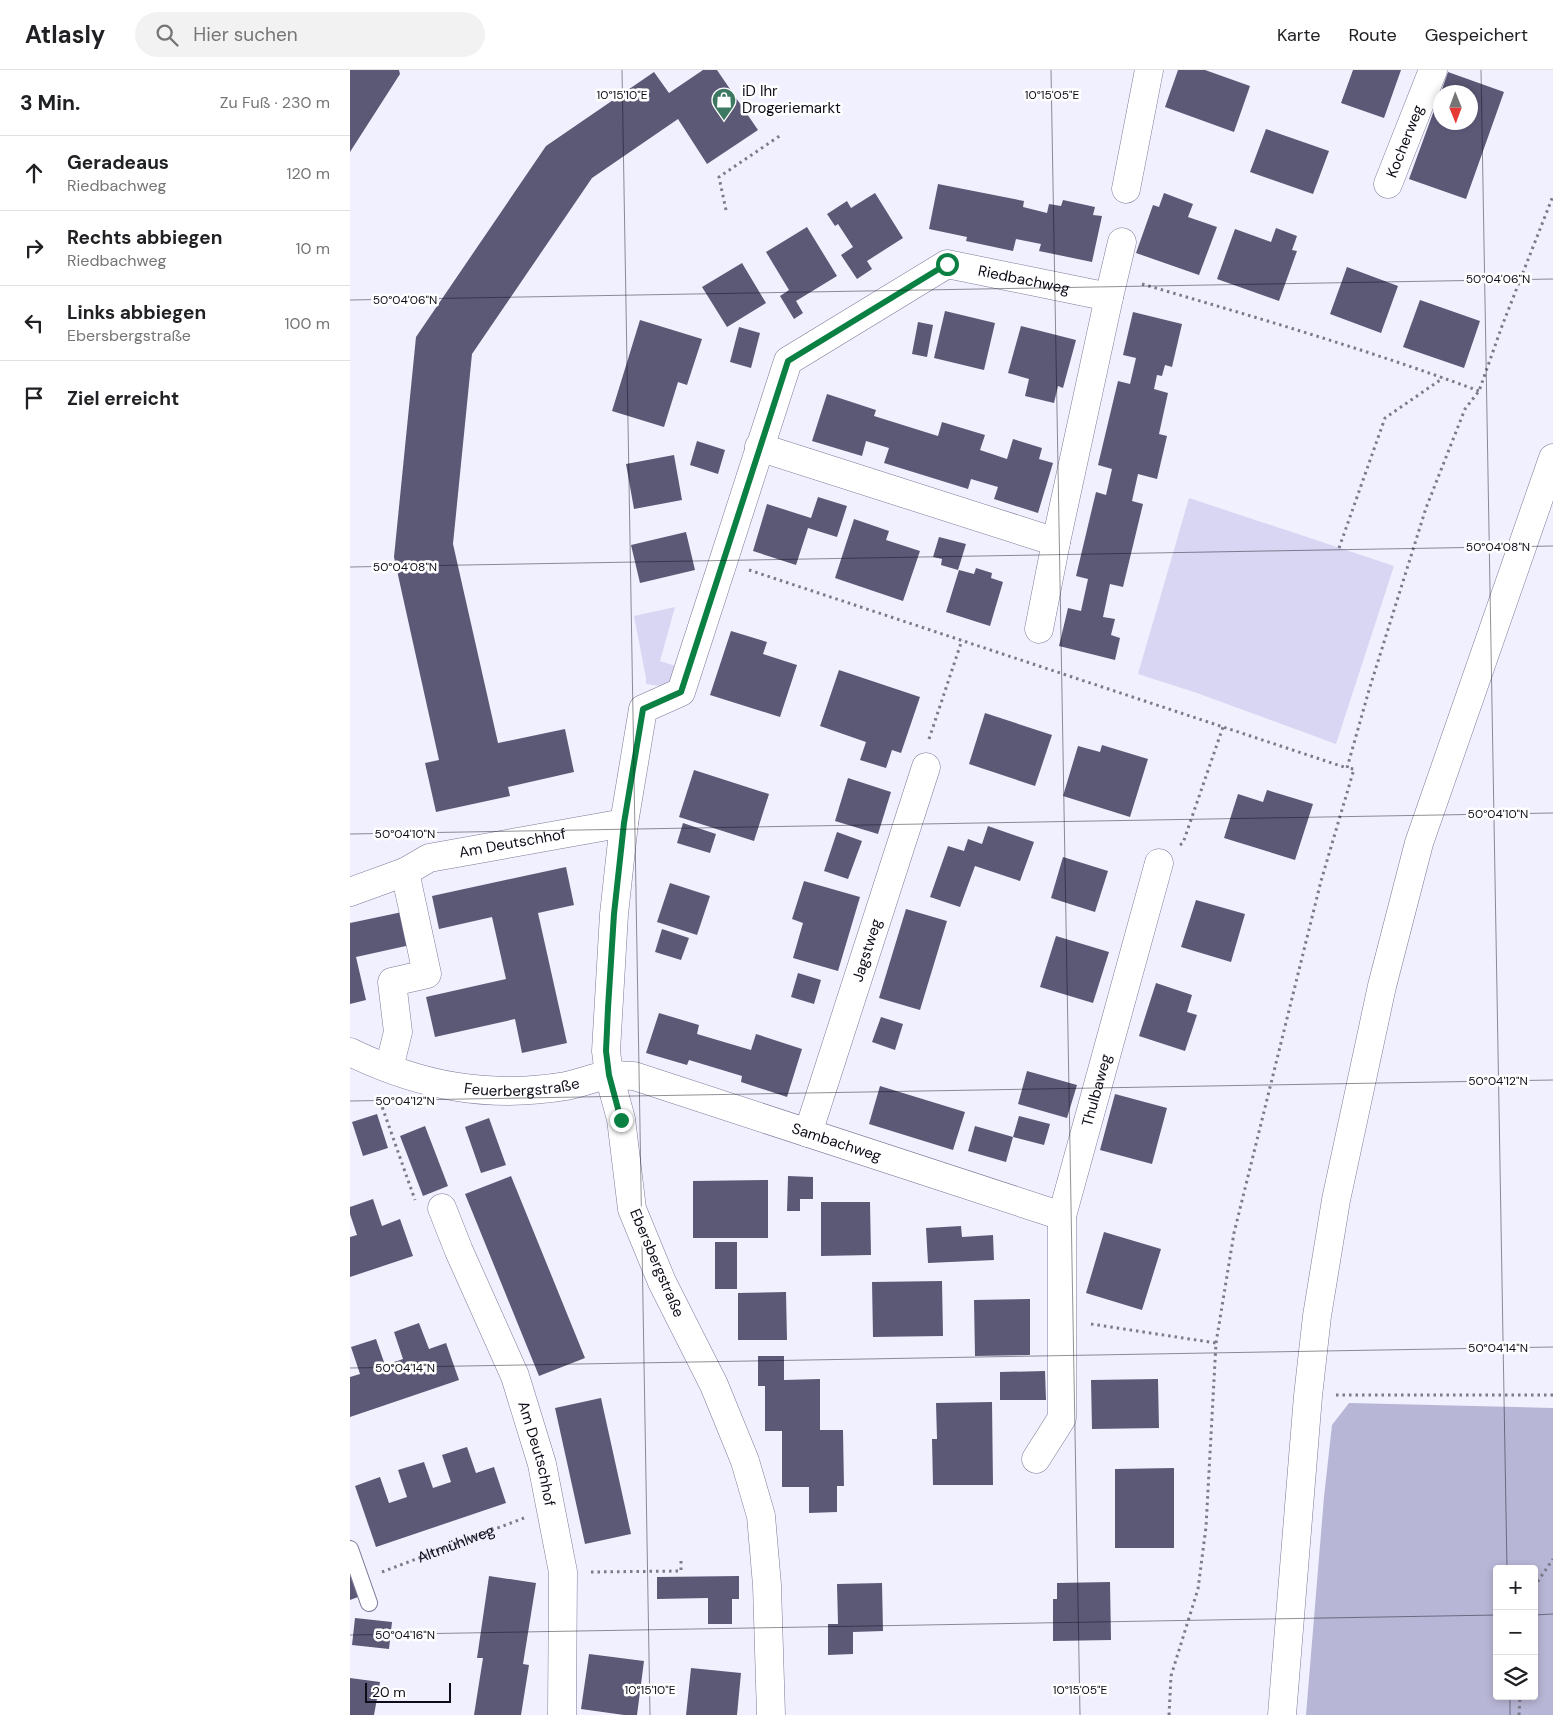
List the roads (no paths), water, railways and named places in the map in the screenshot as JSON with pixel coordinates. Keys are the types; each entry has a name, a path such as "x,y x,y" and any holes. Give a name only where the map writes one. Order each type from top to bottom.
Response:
{"street":[{"path":"1126,188 1149,70"},
{"name":"Kocherweg","path":"1388,184 1433,70"},
{"path":"1038,629 1122,242"},
{"name":"Riedbachweg","path":"643,709 681,692 788,361 947,264 1112,286"},
{"path":"759,447 1056,542"},
{"path":"1282,1715 1308,1396 1317,1316 1336,1200 1382,986 1416,852 1553,458"},
{"name":"Ebersbergstraße","path":"643,709 624,823 614,914 606,1051 609,1075 621,1120 632,1209 662,1282 714,1385 744,1461 761,1516 767,1585 771,1715"},
{"name":"Jagstweg","path":"808,1133 926,766"},
{"name":"Am Deutschhof","path":"350,892 405,872 429,858 624,823"},
{"name":"Thulbaweg","path":"1036,1459 1062,1418 1062,1216 1159,863"},
{"path":"389,1068 398,1032 392,982 427,974 405,872"},
{"name":"Feuerbergstraße","path":"350,1052 414,1078 456,1088 499,1092 566,1086 609,1075"},
{"name":"Sambachweg","path":"609,1075 634,1076 1062,1216"},
{"name":"Am Deutschhof","path":"442,1208 459,1251 515,1376 542,1464 563,1572 562,1715"}],"lane":[{"path":"350,1549 369,1603"}],"place":[{"name":"iD Ihr Drogeriemarkt","path":"724,121"}]}
